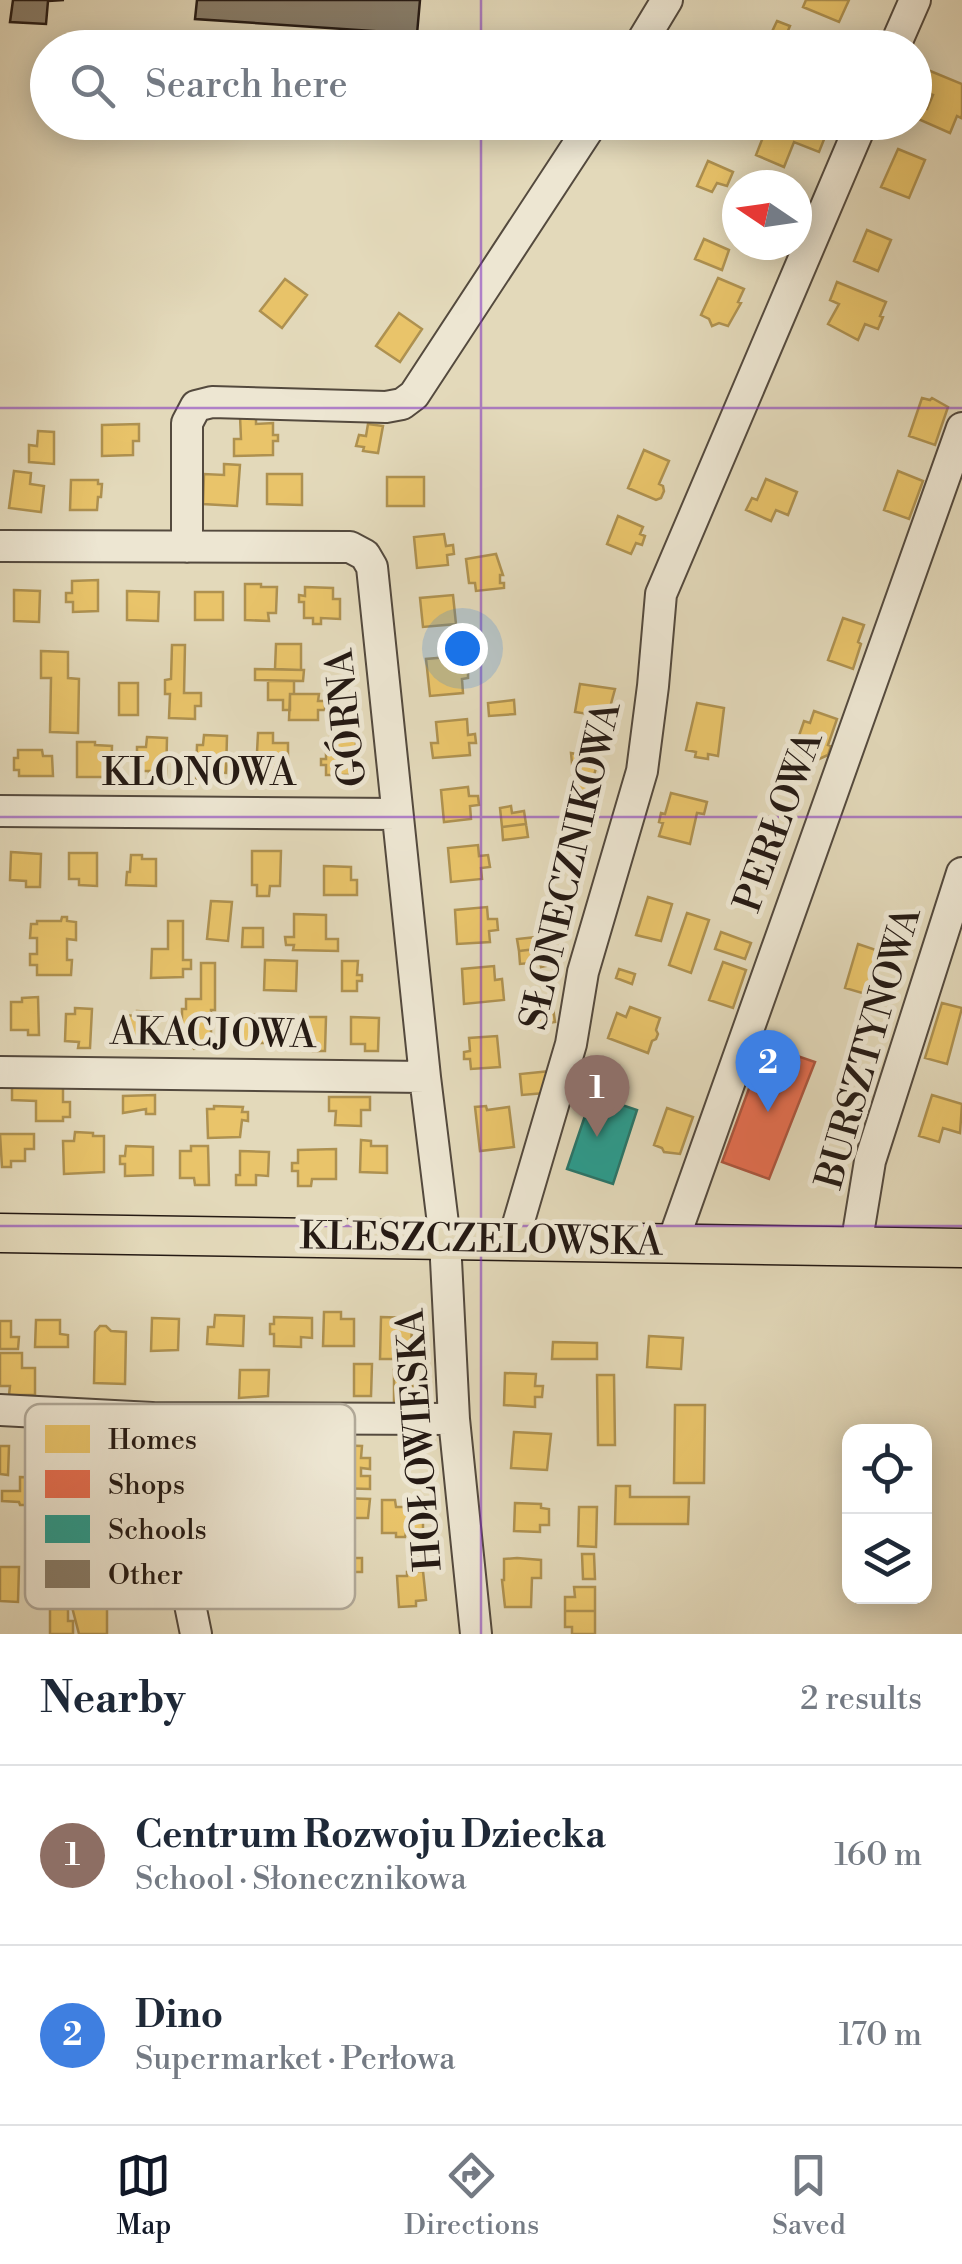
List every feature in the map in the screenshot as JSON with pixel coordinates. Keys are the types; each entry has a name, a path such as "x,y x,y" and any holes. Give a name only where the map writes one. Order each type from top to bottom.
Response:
{"main road":[{"name":"KLESZCZELOWSKA","path":"0,1233 962,1248"}],"street":[{"path":"648,30 666,0"},
{"path":"902,30 915,0"},
{"path":"187,547 188,423 196,406 212,402 386,407 402,404 414,394 582,140"},
{"name":"SŁONECZNIKOWA","path":"513,1241 572,1044 583,972 642,771 661,594 854,140"},
{"name":"PERŁOWA","path":"672,1244 962,428"},
{"name":"GÓRNA","path":"0,546 350,547 365,555 372,566 445,1240"},
{"name":"KLONOWA","path":"0,811 397,814"},
{"name":"BURSZTYNOWA","path":"856,1246 870,1162 962,873"},
{"name":"AKACJOWA","path":"0,1072 425,1077"},
{"name":"HOŁOWIESKA","path":"445,1240 454,1419 476,1634"},
{"path":"0,1410 25,1411"},
{"path":"355,1419 454,1419"},
{"path":"191,1609 196,1634"}],"building: Homes":[{"path":"806,0 849,0 839,22 803,7"},
{"path":"777,21 790,26 788,30 773,30"},
{"path":"932,72 962,84 962,115 957,116 950,133 932,125"},
{"path":"762,140 824,140 819,152 794,142 784,167 756,155"},
{"path":"898,149 925,160 909,198 881,187"},
{"path":"708,161 728,170 722,170 722,184 717,183 712,192 697,186"},
{"path":"867,230 891,240 878,271 854,261"},
{"path":"704,239 722,247 722,260 726,260 722,270 695,259"},
{"path":"718,278 744,289 728,326 712,326 701,315"},
{"path":"285,279 307,295 282,328 260,311"},
{"path":"837,282 886,302 878,329 865,324 858,340 828,324 839,304 830,300"},
{"path":"399,313 422,329 400,362 376,346"},
{"path":"922,398 932,398 948,407 935,445 909,436"},
{"path":"240,416 256,416 256,424 273,423 273,435 278,435 278,441 273,441 273,455 234,456 234,439 241,439"},
{"path":"139,424 139,441 133,441 133,455 102,456 102,425"},
{"path":"368,424 383,426 378,453 356,446 359,435 366,436"},
{"path":"38,431 54,432 54,464 29,462 29,445 37,446"},
{"path":"644,450 669,461 659,484 664,491 656,500 628,488"},
{"path":"224,464 240,465 237,506 203,504 204,474 224,475"},
{"path":"14,471 31,473 30,484 44,486 41,512 9,508"},
{"path":"898,471 923,481 909,519 884,510"},
{"path":"267,474 302,474 302,505 267,504"},
{"path":"387,477 424,477 424,506 387,506"},
{"path":"766,479 797,492 788,515 776,510 771,521 746,510 752,498 757,500"},
{"path":"71,480 98,480 102,484 97,510 70,510"},
{"path":"618,516 643,527 642,545 636,543 631,554 607,544"},
{"path":"444,534 446,546 453,545 454,554 447,555 448,565 417,568 414,537"},
{"path":"496,554 504,588 476,591 475,583 469,583 466,559"},
{"path":"98,580 98,611 73,612 73,602 66,602 66,593 72,593 72,581"},
{"path":"245,584 277,587 276,613 268,613 269,621 245,620"},
{"path":"305,587 333,588 333,599 340,599 340,619 321,618 321,624 313,624 313,618 304,618 304,602 299,602 299,595 305,596"},
{"path":"14,590 40,591 39,622 14,621"},
{"path":"127,591 159,592 158,621 127,620"},
{"path":"195,592 223,592 223,620 195,620"},
{"path":"453,595 456,624 423,627 420,598"},
{"path":"843,618 864,625 853,669 828,660"},
{"path":"276,644 301,644 301,670 275,669"},
{"path":"172,645 185,645 184,693 201,693 195,719 169,718 170,694 165,694 165,680 171,679"},
{"path":"41,651 68,652 68,678 79,679 78,733 50,732 51,678 41,678"},
{"path":"460,656 461,669 468,668 468,678 462,679 463,693 430,696 426,659"},
{"path":"255,669 304,670 303,681 255,680"},
{"path":"268,681 294,681 290,710 283,710 283,700 268,700"},
{"path":"119,683 138,683 138,715 119,715"},
{"path":"580,684 615,689 609,711 601,716 575,712"},
{"path":"290,694 319,694 318,701 325,701 325,710 318,710 318,720 289,720"},
{"path":"514,700 515,714 489,716 488,703"},
{"path":"697,703 724,708 718,756 708,754 708,759 695,757 696,752 686,750"},
{"path":"814,711 837,719 828,755 816,760 793,753 804,721 810,723"},
{"path":"467,719 468,735 475,734 476,743 469,743 470,755 433,758 431,743 438,743 436,722"},
{"path":"258,733 273,733 273,743 288,743 288,772 256,772"},
{"path":"204,735 227,736 226,773 211,772 211,779 196,779 197,745 203,745"},
{"path":"147,737 167,738 166,780 149,780 149,771 137,771 137,747 146,747"},
{"path":"334,738 356,738 356,761 351,761 351,775 326,775 326,765 321,765 321,759 326,759 326,746 334,746"},
{"path":"77,742 112,746 111,777 77,777"},
{"path":"18,750 42,750 43,756 52,756 53,776 19,776 19,770 14,770"},
{"path":"571,753 598,758 589,799 575,796"},
{"path":"468,787 469,796 478,796 479,805 470,806 471,819 444,822 441,790"},
{"path":"671,793 707,802 704,814 697,813 690,844 659,836 661,813 665,814"},
{"path":"511,806 512,813 524,811 526,824 502,827 500,808"},
{"path":"526,824 528,837 503,840 502,827"},
{"path":"478,845 479,856 488,855 490,867 481,868 482,879 451,882 448,848"},
{"path":"252,851 281,851 280,886 270,886 269,896 257,896 257,885 252,885"},
{"path":"11,852 41,854 40,887 26,887 26,881 10,880"},
{"path":"69,853 97,853 97,886 79,885 79,879 69,879"},
{"path":"131,855 156,859 156,886 126,885"},
{"path":"324,866 351,867 351,880 357,880 357,895 324,895"},
{"path":"648,897 672,904 661,941 636,935"},
{"path":"211,901 232,902 228,941 207,939"},
{"path":"487,907 488,919 497,919 498,930 489,931 490,942 457,944 455,910"},
{"path":"687,913 709,920 691,973 669,965"},
{"path":"294,914 326,915 326,939 338,939 338,951 293,950 294,945 286,945 285,937 294,937"},
{"path":"62,917 76,922 76,940 67,939 71,975 37,975 37,965 30,965 30,954 37,954 37,938 30,938 31,924 61,921"},
{"path":"168,921 183,921 183,960 191,960 191,969 183,969 183,977 151,978 152,949 168,949"},
{"path":"243,928 263,928 263,947 242,947"},
{"path":"542,932 544,948 519,951 517,939 536,937 536,933"},
{"path":"721,932 751,943 745,959 715,949"},
{"path":"858,944 882,952 869,995 845,988"},
{"path":"553,947 554,961 546,961 546,966 541,967 540,962 520,964 519,951"},
{"path":"265,960 297,961 296,991 264,990"},
{"path":"342,961 358,961 357,975 362,975 362,981 357,981 357,991 342,991"},
{"path":"723,962 746,970 733,1008 709,1000"},
{"path":"201,963 215,963 215,1010 211,1010 211,1041 203,1041 200,1048 194,1049 182,1045 182,1009 186,1009 186,999 201,999"},
{"path":"494,966 495,980 502,979 504,1000 464,1004 462,969"},
{"path":"619,969 635,974 632,984 616,978"},
{"path":"38,997 39,1035 11,1030 11,1002"},
{"path":"942,1003 962,1008 947,1064 925,1058"},
{"path":"630,1007 660,1018 658,1034 648,1053 608,1038 617,1013 626,1017"},
{"path":"75,1008 92,1009 90,1048 78,1048 79,1042 65,1041 66,1014 75,1014"},
{"path":"553,1008 555,1022 527,1026 526,1012"},
{"path":"137,1011 151,1012 150,1048 136,1048 136,1040 121,1040 122,1015 137,1016"},
{"path":"241,1015 269,1015 269,1043 241,1043"},
{"path":"296,1017 326,1017 325,1051 313,1051 313,1044 296,1044"},
{"path":"351,1017 379,1018 378,1051 365,1051 365,1044 351,1044"},
{"path":"497,1036 500,1067 471,1069 470,1059 464,1059 464,1052 470,1051 469,1038"},
{"path":"551,1071 545,1093 522,1095 520,1074"},
{"path":"63,1083 63,1102 70,1102 70,1117 63,1117 63,1121 36,1121 36,1101 12,1100 12,1084"},
{"path":"155,1095 155,1114 146,1114 146,1109 123,1113 123,1096"},
{"path":"932,1095 962,1104 960,1133 943,1128 939,1142 919,1136"},
{"path":"329,1097 370,1097 370,1110 361,1110 361,1126 335,1125 336,1111 329,1111"},
{"path":"486,1106 487,1110 509,1107 514,1147 480,1151 475,1107"},
{"path":"243,1107 242,1112 248,1112 248,1121 242,1120 240,1137 208,1138 207,1109"},
{"path":"667,1108 693,1117 680,1154 664,1152 654,1145"},
{"path":"75,1132 104,1136 104,1172 64,1174 63,1141 74,1141"},
{"path":"0,1134 34,1134 34,1149 25,1149 25,1161 11,1161 11,1167 2,1167"},
{"path":"361,1140 371,1141 371,1146 387,1146 387,1173 360,1172"},
{"path":"126,1146 153,1147 153,1175 125,1176 120,1156 125,1156"},
{"path":"191,1146 208,1146 209,1185 195,1185 194,1178 180,1178 180,1151 191,1151"},
{"path":"336,1149 336,1179 312,1179 311,1186 298,1186 298,1171 292,1171 292,1163 298,1163 298,1150"},
{"path":"240,1151 269,1152 268,1176 256,1175 256,1185 236,1185"},
{"path":"324,1312 341,1312 341,1319 354,1319 354,1346 323,1346"},
{"path":"215,1315 244,1316 243,1346 207,1344 208,1327 214,1327"},
{"path":"274,1317 312,1318 312,1338 301,1337 301,1347 274,1346 270,1324 274,1324"},
{"path":"381,1317 412,1318 411,1359 380,1359"},
{"path":"152,1318 179,1319 178,1350 151,1351"},
{"path":"36,1320 60,1320 60,1334 68,1335 68,1347 35,1347"},
{"path":"0,1321 11,1321 11,1337 19,1337 18,1349 0,1349"},
{"path":"100,1326 126,1332 125,1384 94,1383 95,1332"},
{"path":"649,1336 683,1338 681,1369 647,1367"},
{"path":"553,1342 597,1343 597,1359 552,1359"},
{"path":"0,1353 22,1353 22,1368 35,1368 35,1395 9,1395 10,1386 0,1386"},
{"path":"354,1364 372,1364 371,1396 354,1396"},
{"path":"240,1370 269,1370 268,1396 239,1398"},
{"path":"394,1370 406,1370 406,1386 415,1386 415,1400 405,1400 405,1408 394,1408"},
{"path":"505,1373 536,1374 535,1386 543,1386 542,1397 535,1397 535,1407 504,1405"},
{"path":"597,1375 614,1375 615,1445 598,1445"},
{"path":"675,1405 705,1405 704,1483 674,1483"},
{"path":"514,1432 551,1434 547,1470 511,1468"},
{"path":"0,1446 9,1446 8,1475 0,1474"},
{"path":"355,1446 362,1446 361,1458 370,1458 370,1469 361,1468 361,1476 370,1476 370,1489 355,1489"},
{"path":"20,1477 25,1477 25,1505 2,1501 2,1491 20,1491"},
{"path":"616,1486 630,1486 630,1497 689,1497 688,1524 615,1524"},
{"path":"355,1498 370,1499 368,1518 355,1518"},
{"path":"382,1500 395,1500 396,1507 431,1507 431,1522 423,1521 423,1533 396,1537 396,1533 382,1533"},
{"path":"515,1503 541,1504 541,1508 549,1509 549,1525 540,1525 540,1532 514,1531"},
{"path":"579,1507 597,1507 596,1547 578,1546"},
{"path":"582,1554 594,1554 595,1579 583,1579"},
{"path":"355,1558 362,1558 362,1572 355,1572"},
{"path":"504,1559 541,1560 541,1578 532,1578 531,1607 505,1607"},
{"path":"0,1567 19,1567 18,1602 0,1601"},
{"path":"423,1571 426,1600 416,1601 416,1606 399,1607 397,1576"},
{"path":"574,1587 595,1587 595,1611 565,1611 565,1597 575,1597"},
{"path":"50,1609 68,1609 73,1634 50,1634"},
{"path":"73,1609 107,1609 107,1634 79,1634"},
{"path":"565,1611 595,1611 595,1634 572,1634 572,1627 565,1627"}],"building: Shops":[{"path":"765,1045 815,1062 769,1179 722,1162"}],"building: Schools":[{"path":"592,1095 637,1110 613,1184 567,1169"}],"building: Other":[{"path":"13,0 64,0 48,1 46,24 10,22"},
{"path":"197,0 420,0 417,30 195,19"}],"place":[{"name":"Dino","path":"768,1112"},
{"name":"Centrum Rozwoju Dziecka","path":"597,1137"}]}
